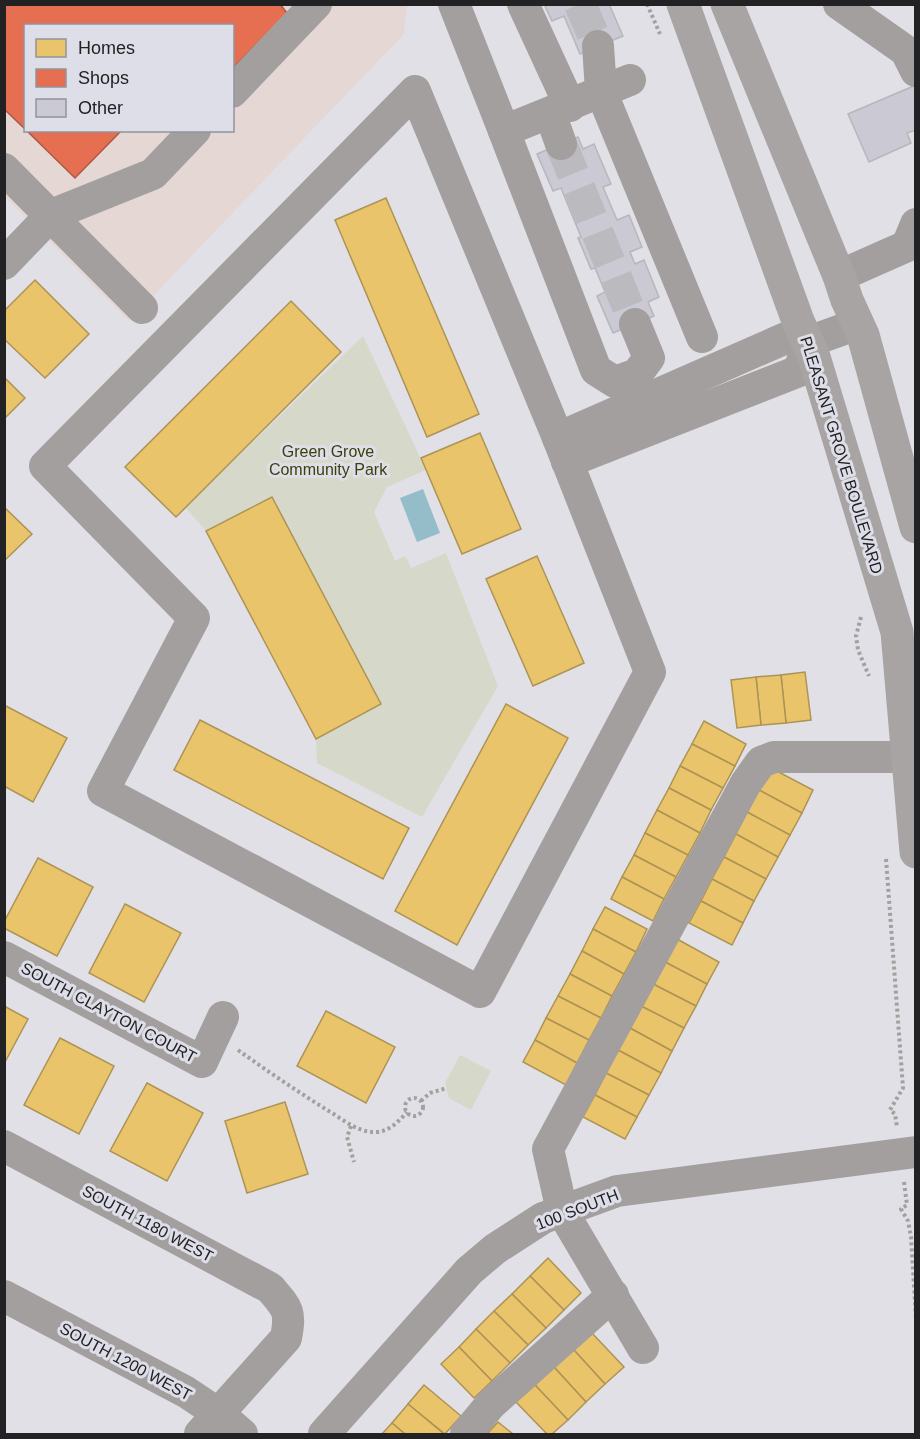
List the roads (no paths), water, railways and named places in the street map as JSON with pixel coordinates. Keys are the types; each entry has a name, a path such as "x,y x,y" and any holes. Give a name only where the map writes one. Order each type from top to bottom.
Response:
{"main road":[{"name":"PLEASANT GROVE BOULEVARD","path":"683,4 794,310 814,357 897,632 915,852"},
{"path":"728,4 863,335 915,527"}],"street":[{"path":"234,90 316,4"},
{"path":"454,4 596,370 615,382 636,374 649,358 635,324"},
{"path":"523,4 560,110 561,144"},
{"path":"839,4 906,51 915,71"},
{"path":"598,46 601,92 702,337"},
{"path":"504,131 630,80"},
{"path":"415,92 562,450 650,672 480,992 103,791 194,618 45,466 415,92"},
{"path":"4,264 44,222 153,174 193,132"},
{"path":"4,170 44,222 142,308"},
{"path":"840,276 907,246 915,224"},
{"path":"562,450 738,358 786,338 808,342 858,324"},
{"path":"562,450 749,391 799,371 808,342"},
{"path":"738,358 749,391"},
{"path":"643,1348 562,1211 548,1149 746,783 761,762 774,757 907,757"},
{"name":"SOUTH CLAYTON COURT","path":"4,957 202,1062 219,1026"},
{"name":"SOUTH 1180 WEST","path":"4,1146 270,1288 286,1307 289,1320 286,1338 220,1428"},
{"name":"100 SOUTH","path":"324,1434 469,1271 495,1249 543,1218 617,1191 915,1152"},
{"path":"466,1434 491,1404 613,1295"},
{"name":"SOUTH 1200 WEST","path":"7,1302 186,1392 220,1428"}],"water":[{"path":"423,489 440,533 417,542 400,498"}],"tunnel":[{"path":"580,4 598,46"},
{"path":"561,144 635,324"}],"park label":[{"name":"Green Grove Community Park","path":"328,460"}]}
